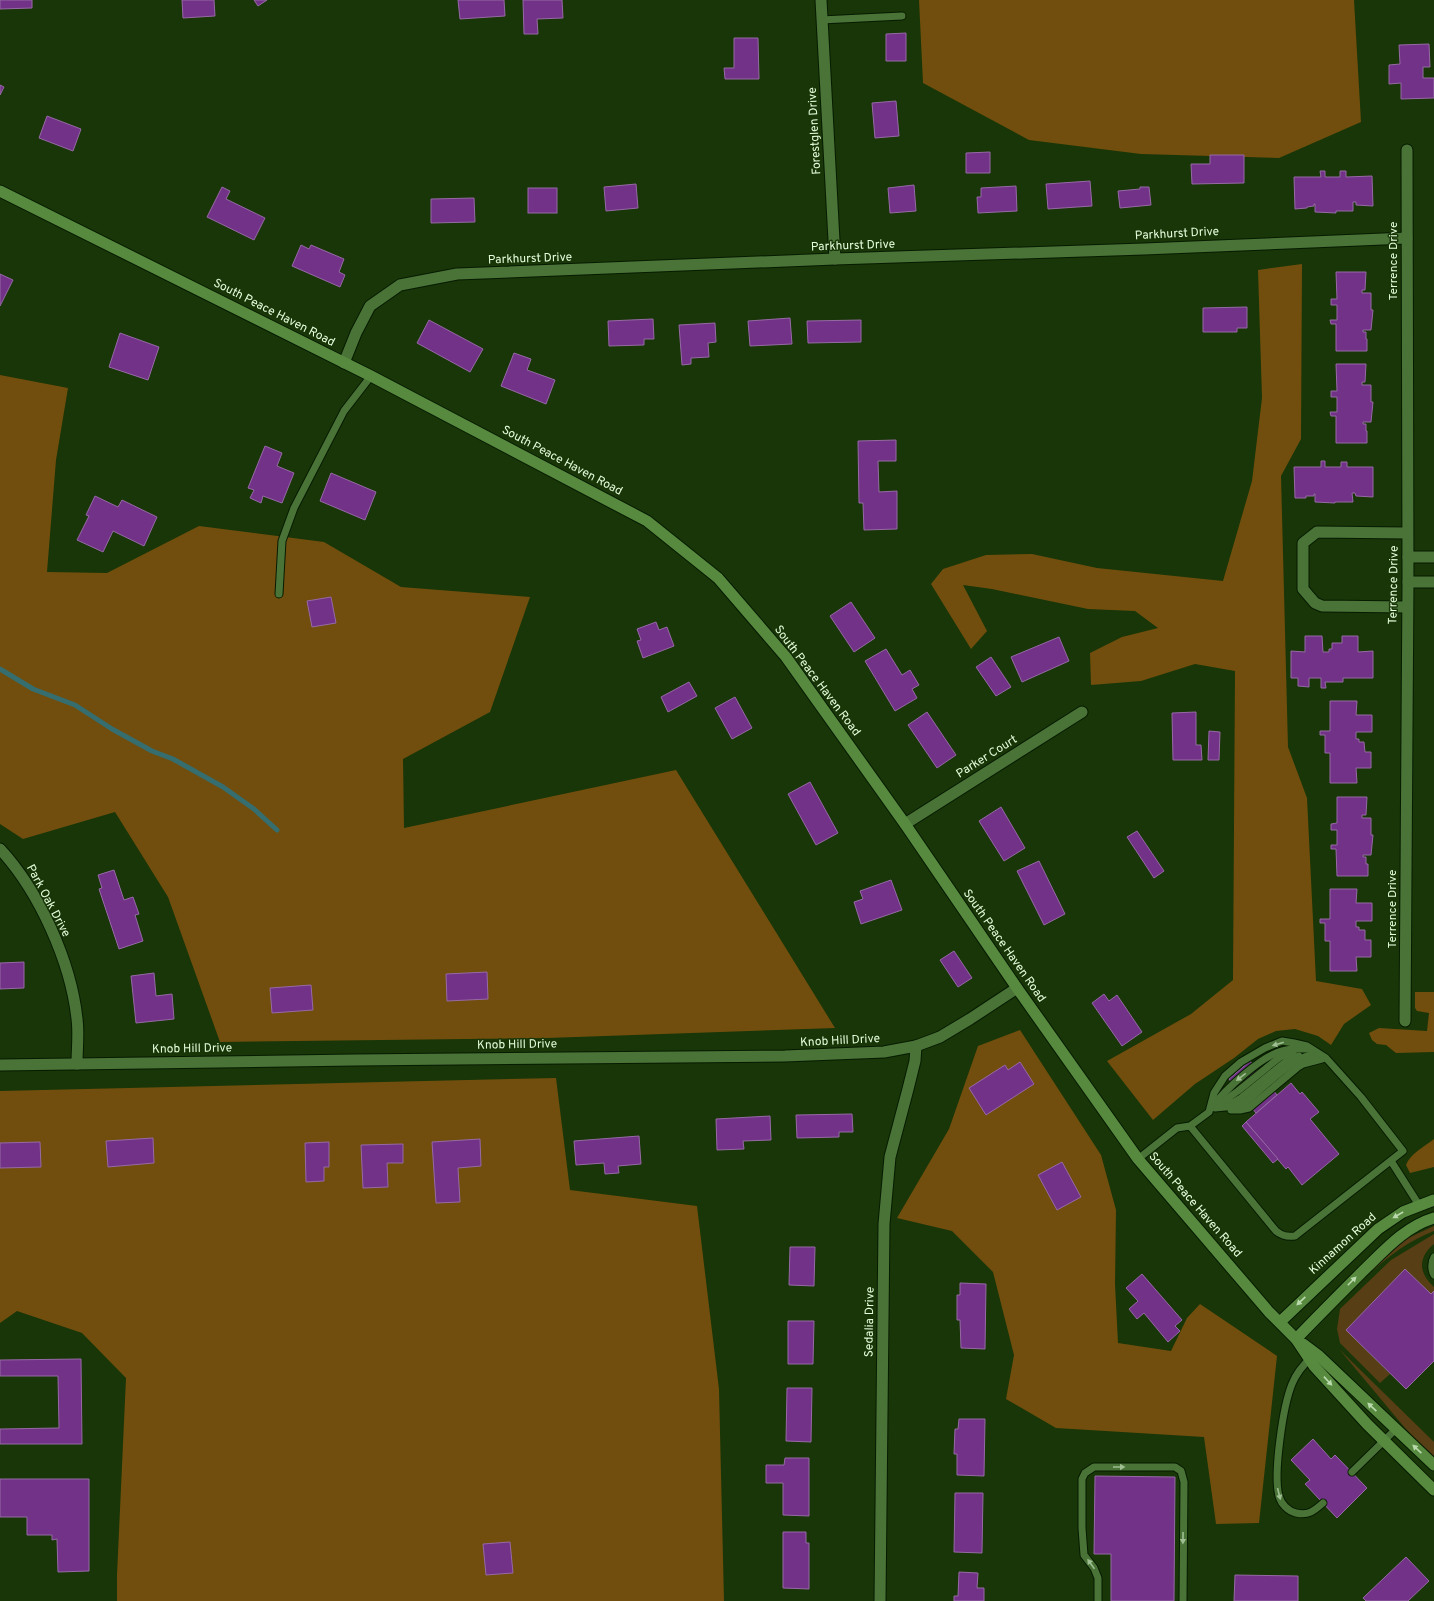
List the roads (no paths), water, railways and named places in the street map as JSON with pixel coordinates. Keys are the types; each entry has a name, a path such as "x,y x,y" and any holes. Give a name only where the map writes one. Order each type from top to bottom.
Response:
{"main road":[{"name":"South Peace Haven Road","path":"0,191 371,376 647,521 718,578 786,657 905,824 1017,988 1138,1159 1269,1312 1312,1356 1396,1429 1434,1465"},
{"name":"Kinnamon Road","path":"1280,1322 1378,1229 1396,1216 1419,1205 1434,1200"},
{"path":"1296,1339 1398,1238 1416,1225 1434,1218"},
{"name":"South Peace Haven Road","path":"1312,1356 1330,1384 1384,1441 1434,1490"}],"street":[{"name":"Forestglen Drive","path":"821,0 835,260"},
{"name":"Terrence Drive","path":"1405,1021 1408,582 1407,150"},
{"name":"Parkhurst Drive","path":"344,363 356,333 370,306 400,285 457,274 1144,250 1407,238"},
{"path":"1407,533 1317,532 1303,543 1303,589 1315,603 1322,606 1407,607"},
{"path":"1408,557 1434,557"},
{"path":"1408,582 1434,582"},
{"name":"Parker Court","path":"905,824 1082,712"},
{"name":"Park Oak Drive","path":"0,850 12,862 55,936 70,980 77,1019 77,1064"},
{"name":"Knob Hill Drive","path":"0,1065 785,1056 884,1052 916,1046 940,1036 952,1030 1017,988"},
{"name":"Sedalia Drive","path":"880,1601 884,1224 890,1157 915,1060 916,1046"}],"lane":[{"path":"821,20 902,16"},
{"path":"279,594 282,541 294,508 344,411 371,376"},
{"path":"1190,1126 1276,1231 1285,1236 1295,1236 1403,1151 1361,1097 1326,1058 1307,1046 1294,1043 1282,1042 1265,1048 1241,1062 1225,1076 1214,1093 1209,1112"},
{"path":"1209,1112 1231,1085 1274,1054 1282,1050 1307,1049 1326,1058"},
{"path":"1138,1159 1177,1128 1190,1126 1215,1107 1234,1102 1241,1098 1289,1059 1308,1054 1326,1058"},
{"path":"1209,1112 1216,1110 1240,1110 1249,1108 1303,1064 1326,1058"},
{"path":"1391,1160 1419,1205"},
{"path":"1434,1257 1432,1260 1431,1271 1434,1274"},
{"path":"1312,1356 1295,1378 1286,1400 1277,1483 1280,1498 1285,1507 1294,1512 1303,1514 1313,1512 1323,1503"},
{"path":"1352,1472 1396,1429"},
{"path":"1098,1601 1098,1578 1094,1568 1084,1555 1082,1528 1082,1479 1085,1473 1094,1467 1175,1467 1181,1471 1184,1482 1183,1601"}],"waterway":[{"path":"0,669 33,689 75,705 112,729 152,751 173,759 223,787 254,809 277,830"}]}
